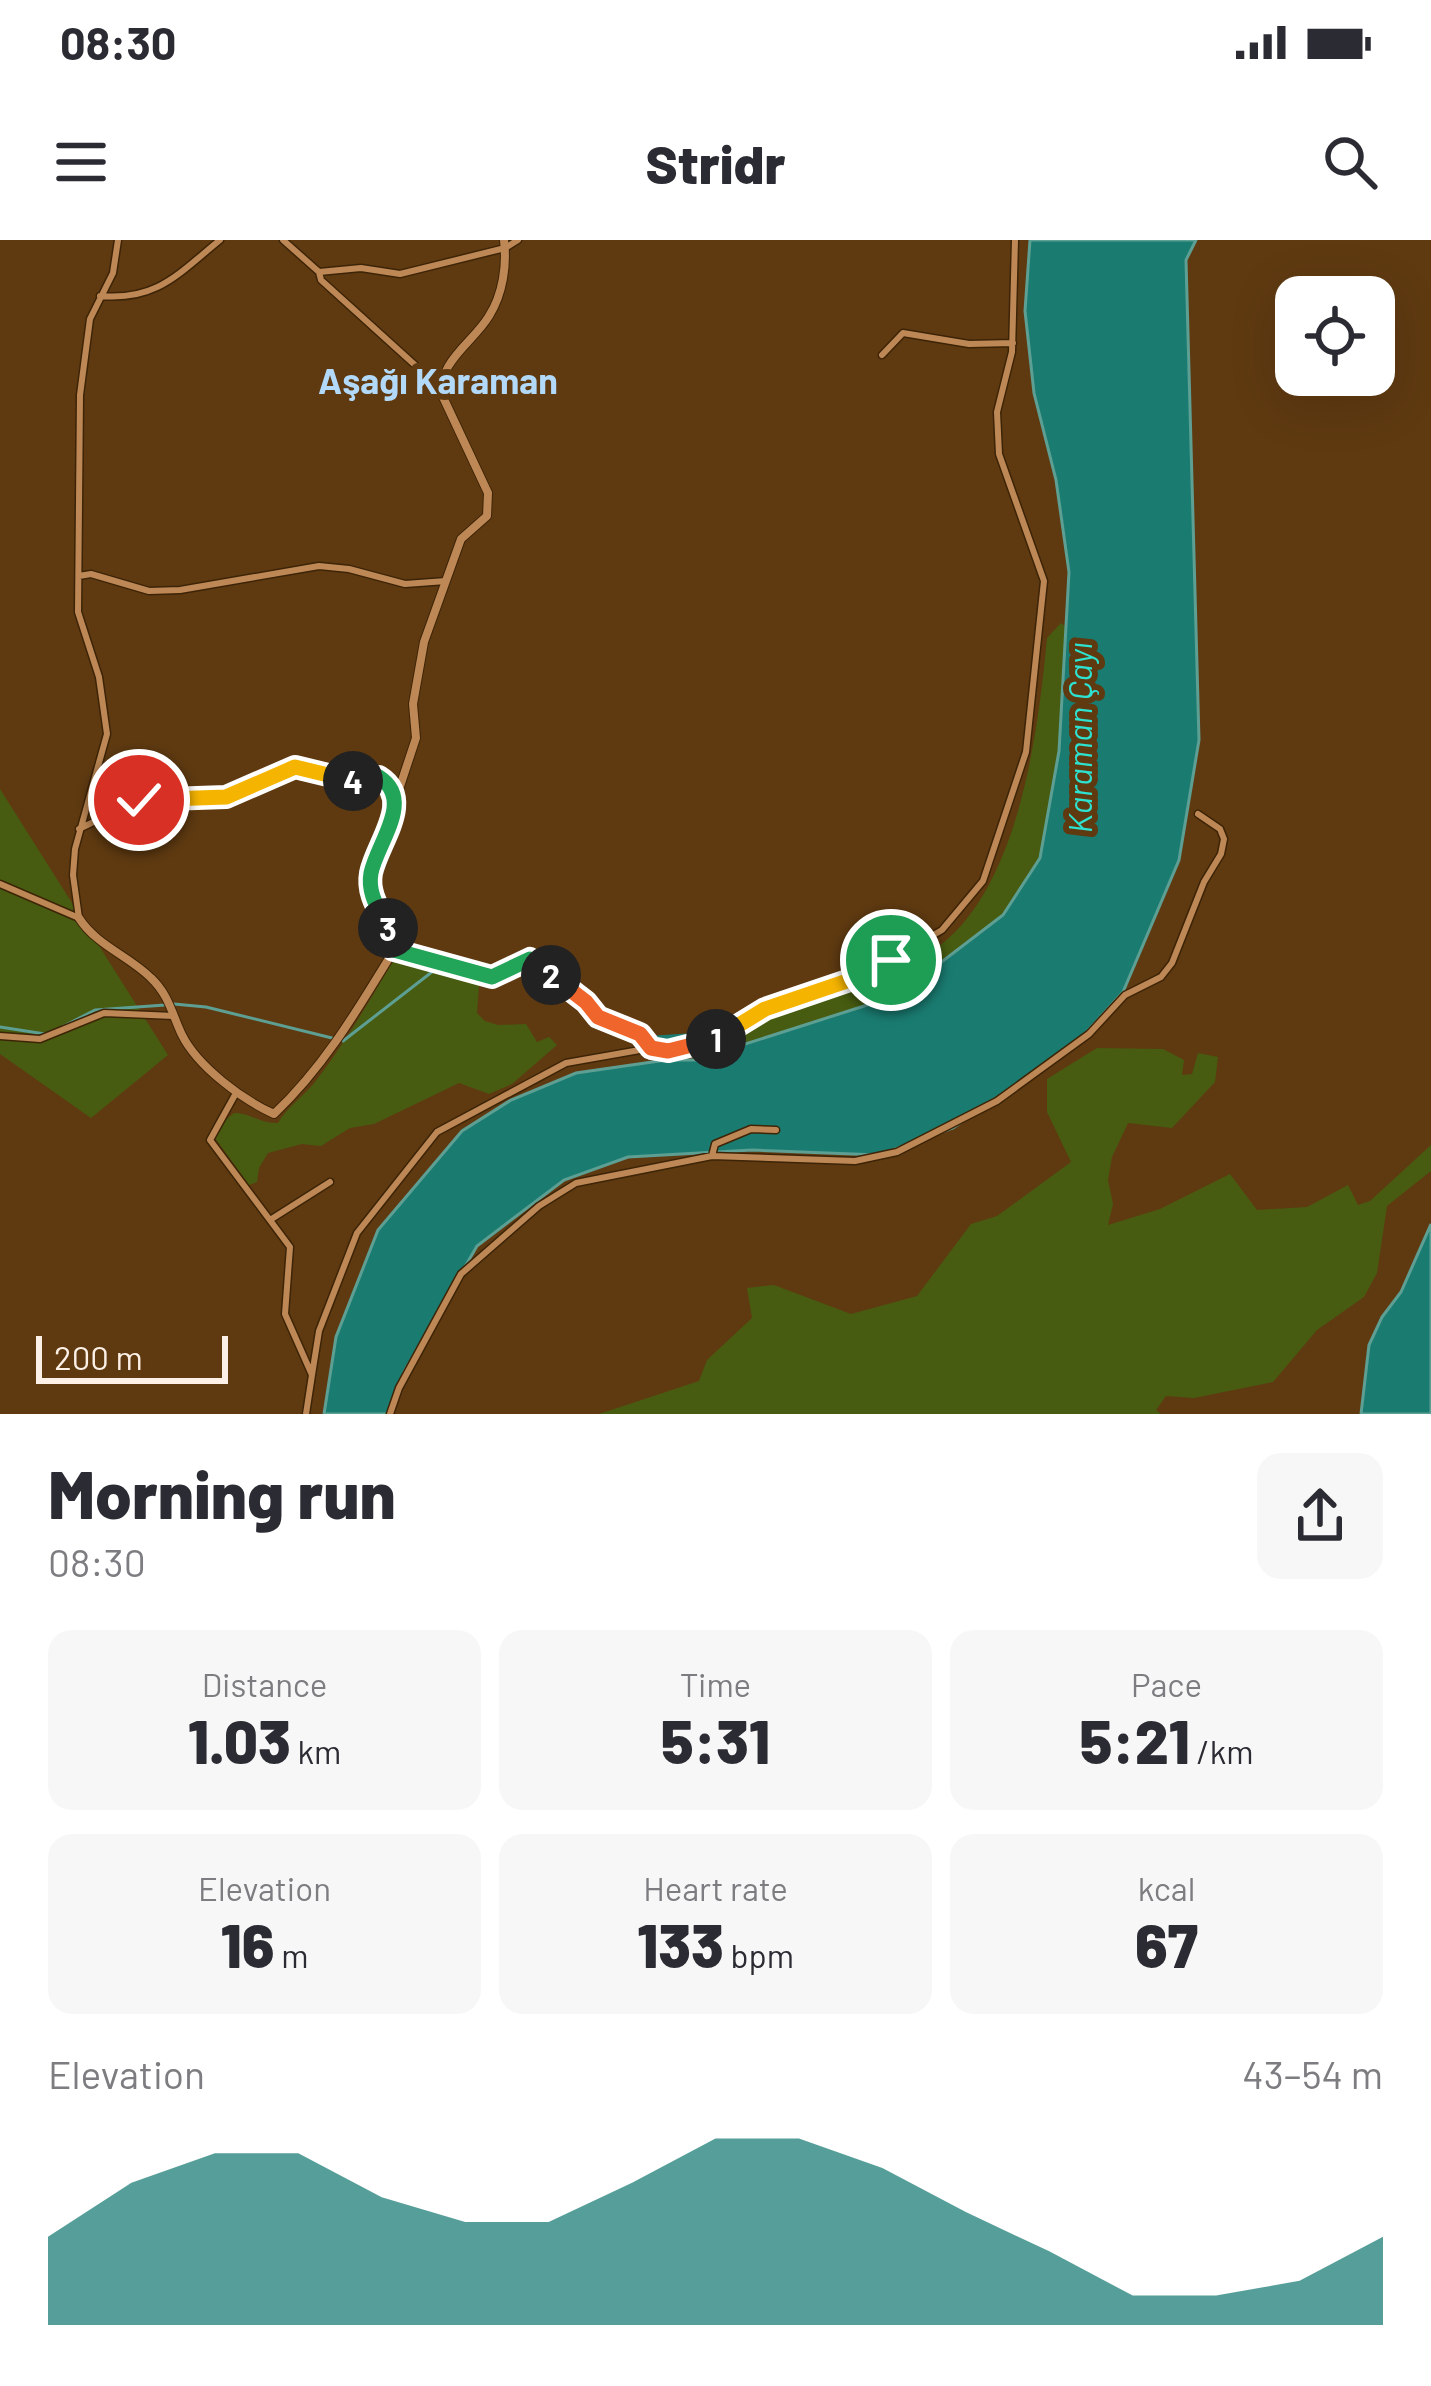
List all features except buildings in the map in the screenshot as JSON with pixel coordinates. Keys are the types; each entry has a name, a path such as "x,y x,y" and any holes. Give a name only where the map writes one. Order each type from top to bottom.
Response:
{"street":[{"path":"118,240 112,274 87,331 80,395 78,612 99,677 107,734 73,862 79,918 86,929 150,976 171,1002 185,1041 236,1093 274,1114 305,1085 394,950"},
{"path":"100,296 126,298 152,292 220,240"},
{"path":"283,240 426,375 442,380"},
{"path":"319,272 361,268 400,274 518,240"},
{"path":"305,1414 320,1331 357,1233 437,1132 566,1064 651,1048 668,1051 717,1039 765,1009 850,980 942,930 983,881 1025,752 1044,581 999,454 997,412 1013,343 1016,240"},
{"path":"394,950 371,892 371,872 416,738 413,704 424,642 461,539 490,508 488,494 442,398 442,380 496,305 507,259 505,244"},
{"path":"882,355 903,333 970,344 1013,343"},
{"path":"79,576 91,574 149,591 319,566 405,584 448,581"},
{"path":"79,829 139,800 226,797 295,767 351,781 379,777 389,783 395,796"},
{"path":"390,1414 399,1388 461,1274 539,1206 576,1183 712,1156 877,1158 997,1100 1089,1034 1125,995 1166,973 1221,854 1224,839 1220,830 1198,814"},
{"path":"0,884 79,918"},
{"path":"394,950 492,977 530,959 586,1002 598,1017 640,1034 651,1048"},
{"path":"0,1036 40,1039 104,1013 174,1016"},
{"path":"236,1093 210,1140 290,1247 285,1314 312,1375"},
{"path":"712,1156 716,1144 751,1129 776,1130"},
{"path":"270,1220 330,1182"}],"green space":[{"path":"1061,623 1066,627 1059,751 1040,859 1003,915 886,999 695,1060 697,1051 914,963 963,924 986,890 1019,808 1038,719 1047,638"},
{"path":"0,789 168,1055 91,1118 0,1054"},
{"path":"397,955 468,973 469,981 479,986 477,1013 485,1021 526,1024 537,1042 549,1037 557,1045 512,1084 489,1094 459,1083 374,1124 350,1128 321,1146 302,1144 268,1153 257,1182 249,1185 215,1138 222,1123 234,1113 278,1123 326,1067"},
{"path":"1097,1048 1163,1049 1184,1060 1182,1075 1192,1074 1198,1053 1218,1057 1215,1082 1172,1128 1128,1123 1112,1157 1108,1180 1113,1204 1108,1225 1160,1209 1230,1174 1257,1210 1307,1207 1348,1185 1358,1205 1370,1201 1431,1145 1431,1171 1387,1206 1377,1273 1364,1297 1317,1330 1273,1382 1194,1398 1166,1396 1156,1410 1161,1414 599,1414 699,1381 707,1360 752,1318 747,1288 774,1285 851,1314 917,1296 971,1224 997,1216 1071,1162 1047,1112 1047,1079"}],"water":[{"name":"Karaman Çayı","path":"1030,240 1196,240 1186,260 1199,740 1179,860 1123,992 1073,1047 953,1128 879,1155 752,1150 628,1157 564,1180 477,1246 404,1372 391,1414 324,1414 336,1337 378,1230 462,1131 511,1100 576,1073 695,1060 886,999 1003,915 1040,858 1059,751 1069,572 1056,480 1034,393 1025,311"},
{"path":"1431,1224 1431,1414 1361,1414 1369,1345 1401,1292"}],"waterway":[{"path":"437,968 492,982 527,964 560,987"},
{"path":"343,1041 437,968"},
{"path":"174,1004 206,1007 332,1038"},
{"path":"60,1028 95,1010 165,1005"},
{"path":"649,1040 694,1037 730,1026"},
{"path":"0,1027 45,1034"}],"district":[{"name":"Aşağı Karaman","path":"438,381"}],"route":[{"path":"139,800 226,797 295,767 351,781 379,777 389,783 395,796 371,872 371,892 394,950 492,977 530,959 586,1002 598,1017 644,1036 651,1048 668,1051 717,1039 765,1009 850,980 891,960"}]}
